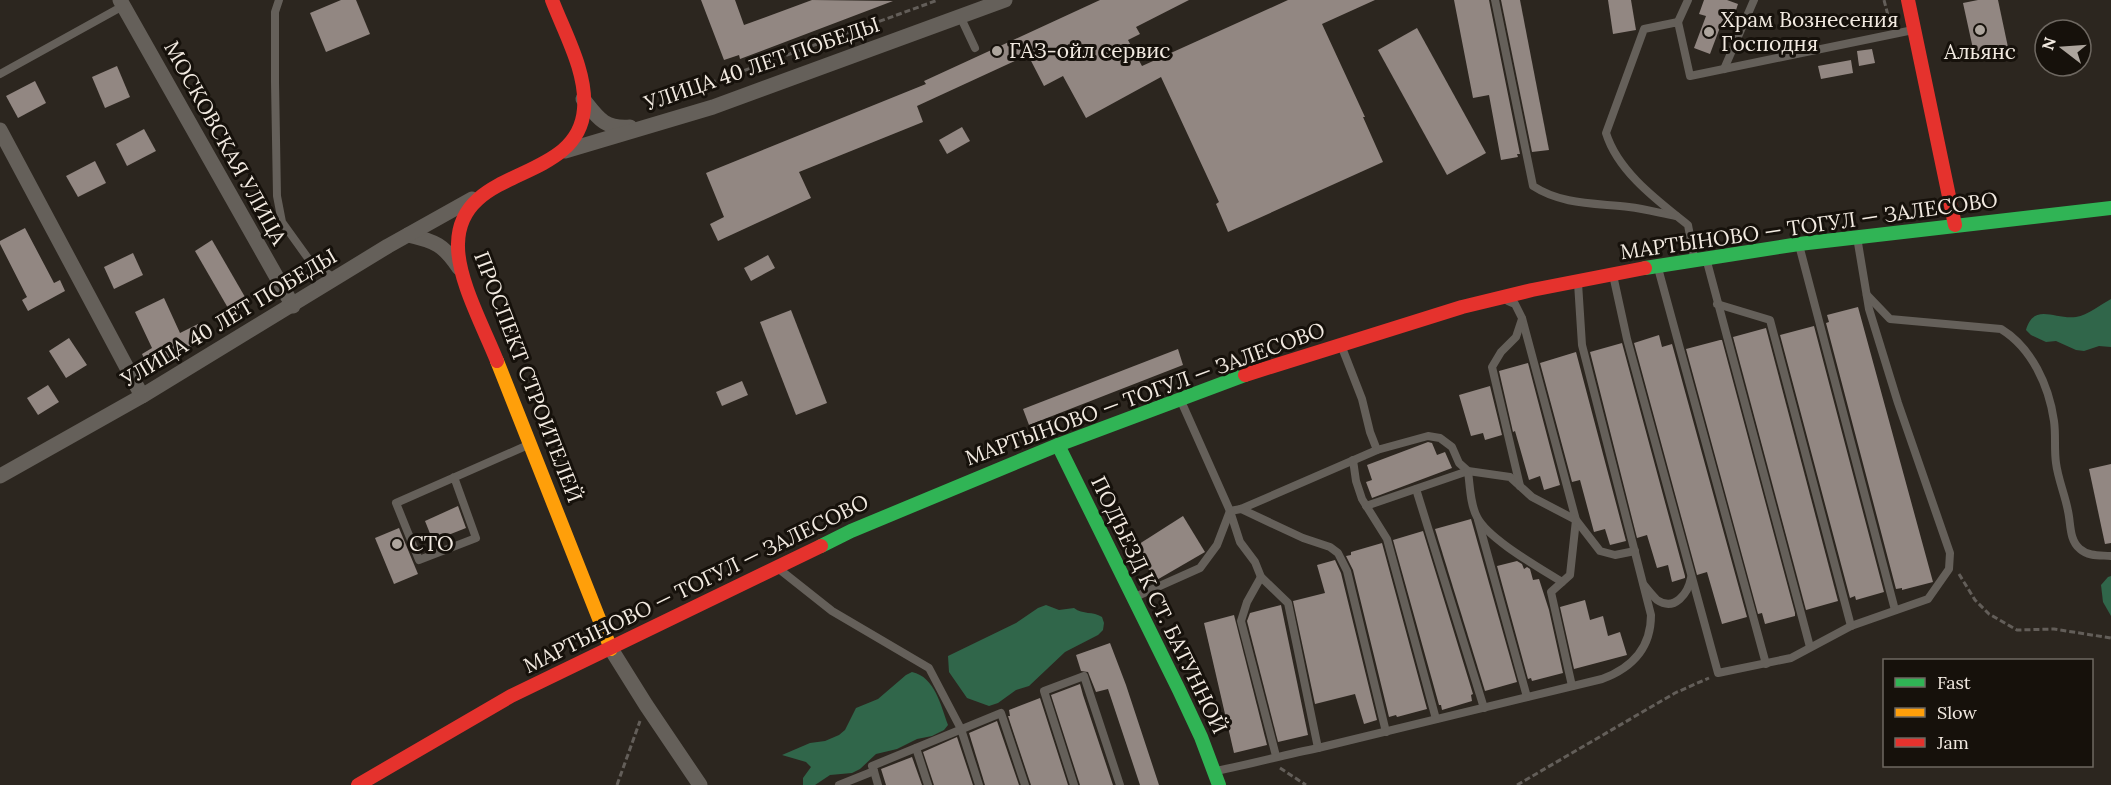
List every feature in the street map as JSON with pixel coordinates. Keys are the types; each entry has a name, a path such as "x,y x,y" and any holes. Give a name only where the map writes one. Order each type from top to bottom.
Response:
{"street":[{"name":"ПРОСПЕКТ СТРОИТЕЛЕЙ","path":"552,0 582,86 583,122 578,135 565,151 480,195 468,208 461,222 458,237 461,271 611,649"},
{"name":"УЛИЦА 40 ЛЕТ ПОБЕДЫ","path":"565,151 713,107 1005,0"},
{"path":"1908,0 1955,225"},
{"name":"МОСКОВСКАЯ УЛИЦА","path":"122,3 293,306"},
{"path":"584,99 600,120 610,126 621,128 648,126"},
{"path":"0,130 142,396"},
{"name":"УЛИЦА 40 ЛЕТ ПОБЕДЫ","path":"0,476 142,396 408,235 480,195"},
{"name":"МАРТЫНОВО — ТОГУЛ — ЗАЛЕСОВО","path":"358,785 511,696 851,531 1058,445 1179,399 1340,344 1502,298 1700,258 1955,225 2111,208"},
{"path":"408,235 425,238 442,246 461,271"},
{"name":"ПОДЪЕЗД К СТ. БАТУННОЙ","path":"1058,445 1170,668 1199,730 1217,778"},
{"path":"611,649 700,785"}],"lane":[{"path":"279,0 275,12 275,82 277,196 282,222 310,261 335,279"},
{"path":"1495,0 1533,186 1544,193 1573,201 1630,207 1677,216"},
{"path":"1688,0 1678,22 1690,76 1914,30"},
{"path":"1724,69 1754,0"},
{"path":"0,74 122,3"},
{"path":"960,16 975,48"},
{"path":"1678,22 1644,29 1606,133 1621,162 1654,198 1688,225 1717,304 1810,647"},
{"path":"1613,274 1627,339 1718,673 1791,657 1851,626 1928,599 1949,569 1950,553 1898,403 1869,309 1857,237"},
{"path":"1799,244 1895,610"},
{"path":"1658,266 1766,664"},
{"path":"1217,778 1276,756 1386,732 1616,674 1628,667 1637,657 1651,627 1651,615 1582,345 1578,281"},
{"path":"1866,294 1890,319 2001,329 2014,336 2030,354 2049,400 2054,422 2055,461 2072,538 2080,549 2090,555 2111,556"},
{"path":"1502,298 1515,304 1522,318 1576,520 1570,575 1551,592 1572,686"},
{"path":"1717,304 1770,320 1851,626"},
{"path":"1520,486 1492,367 1501,352 1516,337 1522,318"},
{"path":"1340,344 1362,399 1377,450"},
{"path":"1179,399 1230,511 1240,542 1255,562 1261,577 1288,603 1318,748"},
{"path":"1230,511 1241,509 1377,450 1428,436 1440,438 1452,447 1459,463 1468,471 1473,507 1527,697"},
{"path":"454,477 476,538 419,560 396,503 454,477 529,444"},
{"path":"1353,460 1356,481 1366,506 1387,539 1436,719"},
{"path":"1366,506 1468,471 1510,477 1532,497 1576,520 1600,551 1615,555 1635,551"},
{"path":"1416,489 1484,708"},
{"path":"1241,509 1303,538 1330,547 1338,554 1347,571 1386,732"},
{"path":"1133,598 1200,568 1217,545 1230,511"},
{"path":"1477,519 1493,536 1562,582"},
{"path":"777,568 832,611 929,668 961,729 979,785"},
{"path":"1643,584 1657,600 1665,603 1674,602 1682,599 1688,590 1692,576"},
{"path":"1261,577 1247,602 1241,621 1276,756"},
{"path":"1074,785 1044,691 1084,676 1120,785"},
{"path":"878,785 872,766 1001,713 1025,785"},
{"path":"916,748 928,785"},
{"path":"839,785 874,771"}],"path":[{"path":"710,83 938,0"},
{"path":"1884,0 1893,33"},
{"path":"1950,553 1975,600 1989,614 2004,624 2017,630 2054,629 2111,638"},
{"path":"1516,785 1675,693 1718,673"},
{"path":"616,785 646,705"},
{"path":"1257,763 1281,768 1306,785"}],"green space":[{"path":"2111,299 2111,347 2099,346 2084,351 2076,350 2056,341 2046,342 2026,330 2034,317 2040,314 2076,317"},
{"path":"2111,576 2111,616 2103,602 2101,585"},
{"path":"1046,605 1059,610 1074,608 1081,612 1099,615 1104,623 1103,630 1098,635 1065,652 1029,686 1016,690 998,703 989,706 967,698 949,672 948,656 1016,623"},
{"path":"912,672 926,680 936,693 948,725 944,730 897,749 876,754 860,769 852,773 830,775 815,785 803,785 803,778 811,767 806,762 782,755 810,743 825,741 839,735 845,730 856,708 878,699"}],"building":[{"path":"341,0 356,0 370,34 326,52 310,13"},
{"path":"701,0 735,0 744,25 812,0 893,1 740,59 739,55 724,60"},
{"path":"1100,0 1189,0 1136,27 1140,34 1128,40 1142,66 1288,0 1375,0 1322,24 1383,162 1228,232 1216,204 1219,202 1161,77 1086,118 1063,76 1044,86 1028,55 917,106 923,122 799,172 811,198 718,241 710,224 724,217 706,173 926,84 924,81"},
{"path":"1454,0 1489,0 1520,154 1517,154 1518,157 1501,160 1489,95 1473,98"},
{"path":"1501,0 1520,0 1549,150 1532,152"},
{"path":"1608,0 1631,0 1636,30 1613,34"},
{"path":"1704,0 1727,0 1738,4 1731,25 1722,22 1710,54 1694,48 1706,16 1699,14"},
{"path":"1998,0 2009,52 1975,58 1963,3"},
{"path":"1417,28 1486,153 1447,175 1378,50"},
{"path":"1872,49 1875,63 1859,66 1857,51"},
{"path":"1851,60 1853,73 1821,79 1818,66"},
{"path":"117,66 130,97 105,108 92,77"},
{"path":"35,81 46,103 18,118 6,96"},
{"path":"962,127 970,141 947,154 939,140"},
{"path":"144,129 156,151 127,166 116,144"},
{"path":"95,161 106,183 78,197 66,176"},
{"path":"25,228 54,283 60,280 65,291 28,311 22,300 27,297 0,244 0,241"},
{"path":"212,240 245,297 228,308 195,251"},
{"path":"133,253 143,275 114,289 104,267"},
{"path":"768,255 775,268 751,281 744,268"},
{"path":"164,298 180,333 198,324 206,339 149,368 142,354 152,348 135,312"},
{"path":"1858,307 1933,582 1902,590 1902,588 1896,589 1826,323 1829,322 1827,315"},
{"path":"791,310 827,403 796,415 760,322"},
{"path":"1814,326 1884,592 1856,600 1855,596 1850,598 1780,335"},
{"path":"1766,328 1838,601 1806,610 1733,337"},
{"path":"1659,335 1662,347 1672,344 1747,617 1722,624 1707,572 1697,575 1634,343"},
{"path":"69,338 87,365 66,378 49,351"},
{"path":"1722,340 1795,613 1795,616 1765,624 1762,613 1758,614 1686,349"},
{"path":"1622,343 1685,576 1685,578 1672,582 1668,565 1657,568 1647,535 1637,538 1590,352"},
{"path":"1178,349 1183,365 1029,425 1023,409"},
{"path":"1576,352 1626,541 1610,545 1605,529 1594,532 1580,480 1572,482 1540,363"},
{"path":"1528,363 1560,485 1544,490 1540,476 1529,480 1515,431 1513,432 1499,371"},
{"path":"742,381 748,395 722,406 716,392"},
{"path":"48,385 59,402 38,415 27,398"},
{"path":"1490,386 1502,435 1485,440 1483,433 1471,436 1459,395"},
{"path":"1428,442 1432,443 1437,455 1445,452 1452,468 1372,498 1366,482 1372,480 1367,465"},
{"path":"2111,464 2111,543 2105,544 2089,469"},
{"path":"458,506 466,528 433,541 425,521"},
{"path":"1183,516 1205,552 1155,581 1136,546"},
{"path":"1471,519 1517,682 1485,691 1435,529"},
{"path":"399,528 418,574 394,584 375,538"},
{"path":"1423,531 1473,694 1471,695 1472,701 1442,710 1393,540"},
{"path":"1382,543 1427,709 1397,717 1396,715 1389,717 1353,570 1346,556 1351,555 1351,552"},
{"path":"1335,560 1341,573 1377,720 1364,724 1355,694 1315,704 1293,601 1325,593 1317,565"},
{"path":"1517,561 1524,569 1527,567 1530,569 1533,580 1539,579 1549,610 1563,673 1532,681 1531,678 1528,679 1497,566"},
{"path":"1585,600 1590,620 1603,616 1608,636 1620,632 1627,655 1574,669 1560,607"},
{"path":"1281,605 1308,735 1278,742 1247,621 1250,613"},
{"path":"1234,615 1267,745 1234,753 1204,623"},
{"path":"1110,643 1159,785 1140,785 1108,689 1096,692 1088,672 1081,671 1076,655"},
{"path":"1080,684 1113,785 1080,785 1051,695"},
{"path":"1040,698 1068,785 1031,785 1008,716 1010,716 1009,710"},
{"path":"997,721 1019,785 985,785 969,733"},
{"path":"957,737 973,785 934,785 923,752"},
{"path":"912,757 922,785 886,785 881,769"}],"traffic: fast":[{"path":"1645,268 1799,244 2111,208"},
{"path":"821,546 851,531 1058,445 1245,375"},
{"path":"1058,445 1179,690 1201,737 1219,785"}],"traffic: slow":[{"path":"497,361 611,649"}],"traffic: jam":[{"path":"497,361 466,288 458,244 463,218 477,200 497,186 542,164 562,151 577,133 584,109 582,81 574,53 552,0"},
{"path":"1908,0 1955,225"},
{"path":"1245,375 1462,307 1532,290 1645,268"},
{"path":"358,785 511,696 821,546"}],"place":[{"name":"Альянс","path":"1980,30"},
{"name":"Храм Вознесения Господня","path":"1709,32"},
{"name":"ГАЗ-ойл сервис","path":"997,51"},
{"name":"СТО","path":"397,544"}]}
